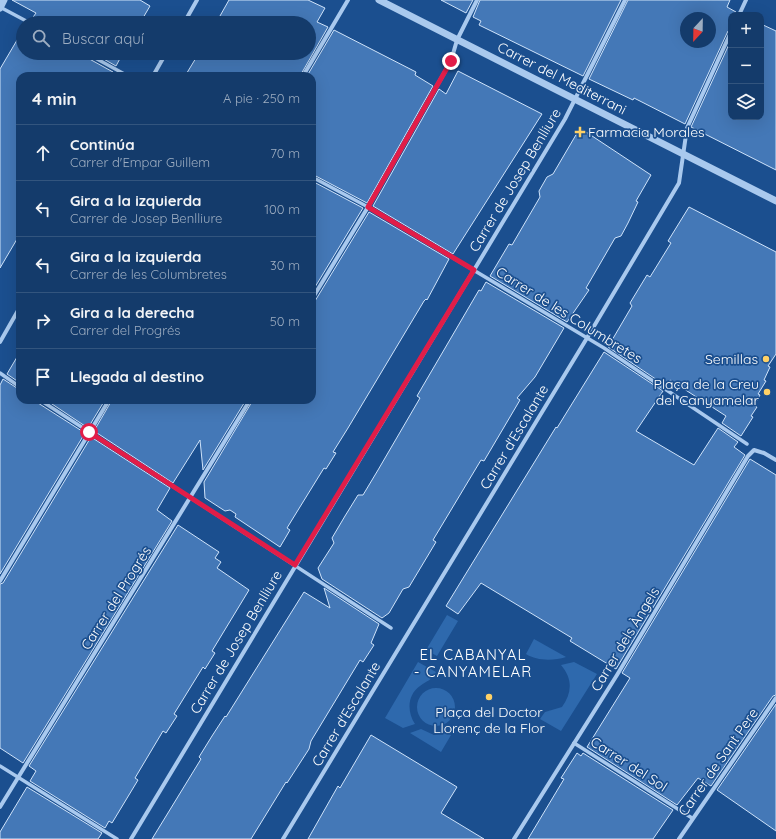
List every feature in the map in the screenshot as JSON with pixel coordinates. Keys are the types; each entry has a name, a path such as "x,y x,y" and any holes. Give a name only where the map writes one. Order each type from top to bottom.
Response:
{"street":[{"path":"4,0 0,7 17,16"},
{"path":"188,16 197,0"},
{"path":"316,55 348,0"},
{"name":"Carrer del Mediterrani","path":"379,0 776,201"},
{"path":"316,292 368,207 451,61 457,40 477,0"},
{"name":"Carrer de Josep Benlliure","path":"131,839 565,120 626,0"},
{"path":"740,12 746,0"},
{"name":"Carrer d'Escalante","path":"283,839 587,338 679,183 688,128 728,39"},
{"path":"99,60 121,72"},
{"path":"155,72 162,60"},
{"path":"306,72 313,60"},
{"name":"Carrer de les Columbretes","path":"316,178 368,207 587,338 747,444"},
{"path":"0,342 16,314"},
{"path":"0,373 16,383"},
{"path":"46,404 190,499 391,628"},
{"path":"0,581 106,404"},
{"name":"Carrer del Progrés","path":"0,807 248,404"},
{"name":"Carrer dels Àngels","path":"514,839 617,675 748,456 754,450 764,453 776,460"},
{"name":"Carrer de Sant Pere","path":"679,839 776,698"},
{"name":"Carrer del Sol","path":"574,742 692,818"},
{"path":"0,766 117,839"}],"shaded area":[{"path":"447,615 458,621 437,656 426,650"},
{"path":"534,639 566,657 545,660 526,654"},
{"path":"418,662 436,672 431,679 420,686 413,694 410,709 412,719 415,724 403,728 385,718"},
{"path":"574,662 597,674 561,731 540,719 545,712 562,707 565,702 570,686 568,676 561,665"},
{"path":"436,688 446,691 452,697 455,707 452,717 446,723 436,726 426,723 420,717 417,707 420,697 426,691"},
{"path":"421,729 434,735 446,733 451,735 441,752 410,733"}],"building":[{"path":"12,0 140,0 150,6 144,16 34,16 36,13"},
{"path":"229,0 308,0 325,8 317,22 328,27 316,48 316,16 220,16"},
{"path":"441,0 473,0 466,13"},
{"path":"480,0 621,0 583,76 479,25 481,21 473,17"},
{"path":"628,0 730,0 727,7 736,12 728,12 728,31 685,124 634,98 633,100 589,79"},
{"path":"764,25 776,31 776,170 691,127 728,47 728,120 764,120"},
{"path":"334,30 416,72 415,75 433,86 367,203 316,176 316,72 309,72"},
{"path":"16,42 16,60 91,60 113,72 16,72 16,241 0,268 0,69"},
{"path":"105,60 119,60 116,66"},
{"path":"195,60 309,60 302,72 187,72"},
{"path":"458,71 542,114 453,254 373,206 439,89 446,94"},
{"path":"580,128 651,175 636,201 638,202 621,236 615,238 586,288 589,290 567,322 490,276 509,244 512,245 540,197 539,191 547,177 553,174"},
{"path":"316,183 363,208 316,285"},
{"path":"689,207 776,252 776,354 768,366 770,367 764,380 766,381 758,394 760,395 754,406 757,407 751,416 753,417 741,436 722,423 726,416 670,380 666,386 608,347 632,306 630,303 647,275 650,277 671,243 668,241"},
{"path":"369,212 449,259 427,300 426,299 424,301 333,452 336,453 326,469 324,468 287,528 290,530 280,547 235,517 236,514 230,510 225,511 205,498 204,482 251,404 316,404 316,299"},
{"path":"486,282 564,328 535,377 517,398 520,400 484,461 481,460 433,540 436,542 409,587 403,589 389,613 382,618 322,579 318,568 334,543 332,538 358,495 363,495 420,398 417,396 479,290 481,291"},
{"path":"604,352 663,391 636,431 694,465 718,428 738,442 734,447 745,455 616,669 570,641 572,638 481,583 458,614 446,606"},
{"path":"16,359 16,380 7,374"},
{"path":"3,379 16,387 16,404 40,404 85,433 0,574 0,385"},
{"path":"52,404 103,404 88,428"},
{"path":"110,404 244,404 203,470 200,440 173,483 94,431"},
{"path":"91,437 170,488 157,510 172,521 23,763 0,748 0,584 3,583"},
{"path":"750,459 776,475 776,695 773,696 711,786 698,778 677,805 587,747 630,678 622,673"},
{"path":"178,525 219,552 215,558 221,562 217,568 249,590 212,651 215,653 205,669 203,667 174,714 177,716 166,733 163,731 135,778 138,780 112,823 109,821 105,828 30,781 36,771 29,766"},
{"path":"324,588 379,624 371,643 374,645 363,662 360,660 311,741 309,749 287,783 286,782 251,839 152,839 201,759 199,757 225,716 226,717 304,592 330,608"},
{"path":"776,704 776,831 717,790"},
{"path":"371,735 457,787 441,813 484,839 308,839 338,786 340,788"},
{"path":"577,753 581,756 583,753 673,810 653,839 528,839 564,779 561,778"},
{"path":"27,787 102,833 98,839 0,839 0,832"}],"place":[{"name":"Farmacia Morales","path":"580,132"},
{"name":"Semillas","path":"766,359"},
{"name":"Plaça de la Creu del Canyamelar","path":"767,392"},
{"name":"Plaça del Doctor Llorenç de la Flor","path":"489,697"}],"district":[{"name":"EL CABANYAL - CANYAMELAR","path":"473,664"}],"route":[{"path":"89,432 190,499 295,565 474,270 368,207 451,61"}]}
